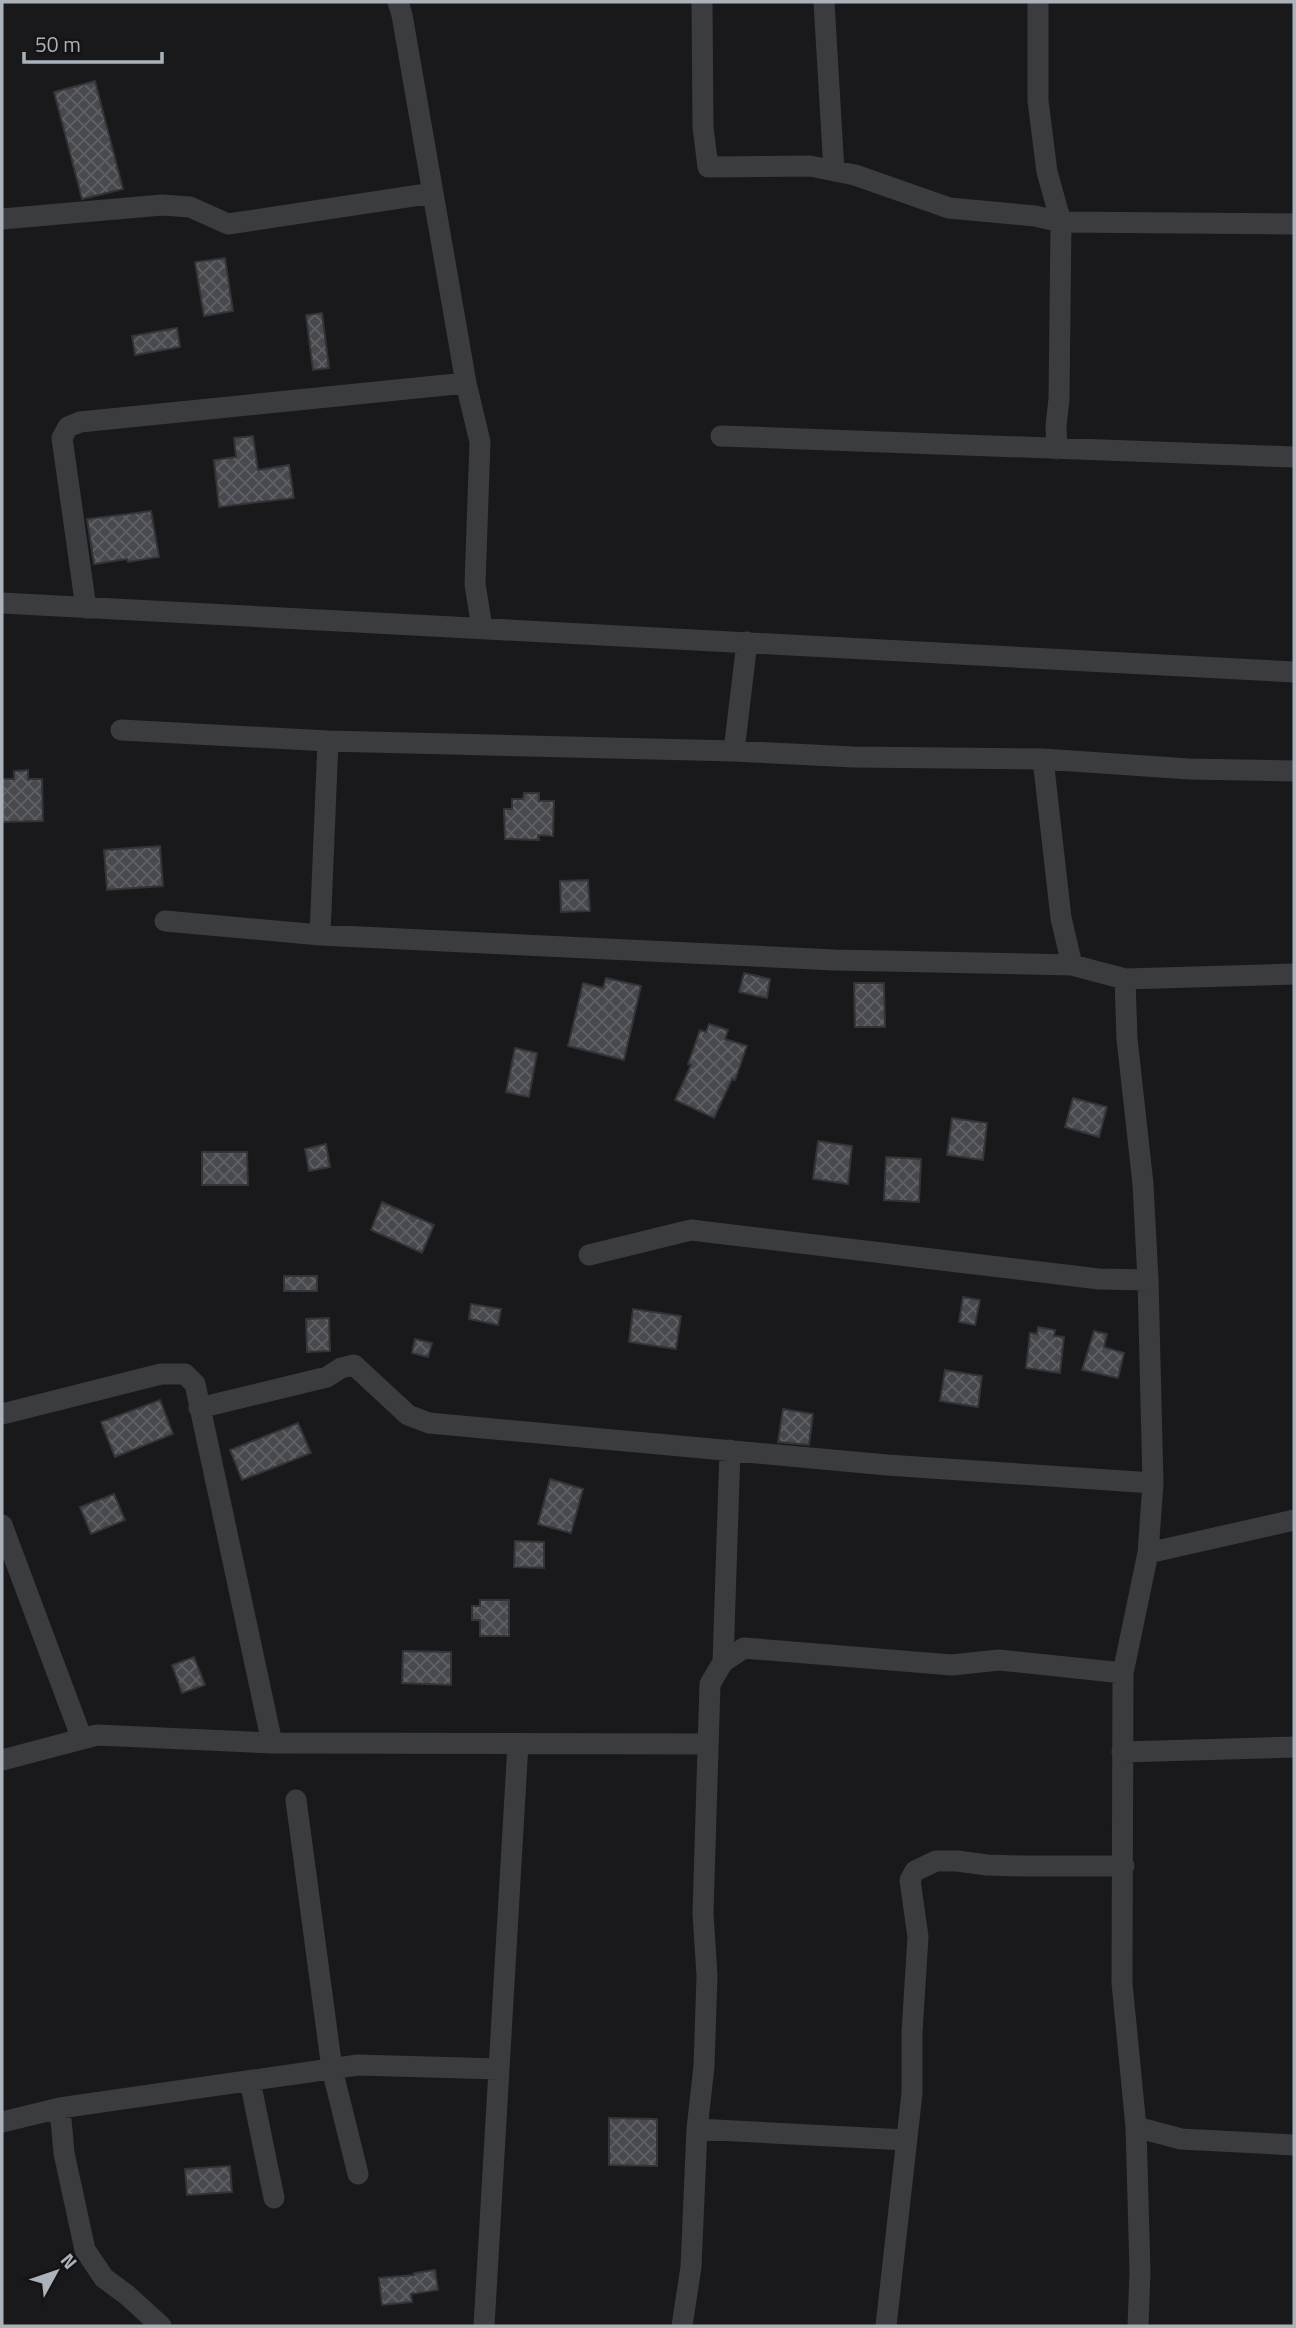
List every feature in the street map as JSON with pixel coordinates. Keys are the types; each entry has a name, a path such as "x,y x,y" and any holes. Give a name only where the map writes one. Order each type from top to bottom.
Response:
{"street":[{"path":"398,2 466,383 480,442 475,584 482,628"},
{"path":"702,2 703,127 708,167 810,166 855,175 948,208 1035,216 1061,222 1294,224"},
{"path":"824,2 834,171"},
{"path":"1038,2 1038,101 1047,172 1061,222 1056,449"},
{"path":"2,219 162,205 190,207 228,224 433,193"},
{"path":"86,608 62,438 68,427 80,422 466,383"},
{"path":"721,436 1294,457"},
{"path":"2,603 1294,672"},
{"path":"734,751 747,642"},
{"path":"121,730 328,741 734,751 853,758 1043,758 1189,769 1294,771"},
{"path":"320,935 328,741"},
{"path":"1043,758 1061,918 1072,965"},
{"path":"165,921 320,935 834,960 1072,965 1125,979 1294,974"},
{"path":"1125,979 1127,1039 1143,1184 1153,1483 1148,1553 1123,1673 1122,1983 1136,2127 1140,2272 1138,2326"},
{"path":"589,1255 691,1230 1099,1279 1148,1280"},
{"path":"200,1408 327,1377 341,1368 354,1365 408,1415 429,1423 993,1473 1153,1483"},
{"path":"2,1414 161,1374 185,1374 195,1384 272,1743"},
{"path":"723,1662 730,1450"},
{"path":"1148,1553 1294,1520"},
{"path":"2,1525 82,1739"},
{"path":"682,2326 691,2267 697,2129 704,2066 707,1976 703,1913 710,1684 723,1662 744,1648 952,1665 999,1660 1123,1673"},
{"path":"2,1760 97,1735 272,1743 708,1744"},
{"path":"484,2326 518,1744"},
{"path":"1122,1752 1294,1747"},
{"path":"296,1800 332,2069 358,2175"},
{"path":"886,2326 912,2093 912,2032 918,1937 910,1880 915,1871 936,1861 1009,1866 1124,1866"},
{"path":"2,2122 60,2108 358,2065 499,2069"},
{"path":"250,2081 274,2198"},
{"path":"60,2108 64,2153 85,2250 104,2278 161,2326"},
{"path":"1136,2127 1181,2139 1294,2145"},
{"path":"697,2129 905,2140"}],"building":[{"path":"95,81 123,189 82,199 54,92"},
{"path":"225,258 233,311 204,316 195,262"},
{"path":"322,313 329,368 313,370 306,315"},
{"path":"177,328 180,347 135,355 132,336"},
{"path":"253,436 258,470 289,465 294,498 219,507 214,460 236,457 234,438"},
{"path":"151,511 159,557 94,564 87,519"},
{"path":"28,770 28,779 42,779 43,821 2,822 2,779 14,779 14,771"},
{"path":"524,793 539,793 539,801 554,801 553,836 538,835 539,840 505,839 504,809 512,809 512,799 523,799"},
{"path":"160,846 163,886 107,890 104,850"},
{"path":"588,880 590,911 561,912 560,881"},
{"path":"744,973 770,979 767,998 739,992"},
{"path":"606,978 641,986 624,1060 568,1046 583,983 603,988"},
{"path":"854,983 884,983 885,1027 855,1027"},
{"path":"709,1024 728,1030 725,1039 747,1046 735,1080 732,1079 714,1118 675,1100 691,1065 688,1064 700,1030 706,1032"},
{"path":"515,1048 537,1053 529,1097 506,1092"},
{"path":"1073,1098 1107,1107 1099,1137 1065,1127"},
{"path":"952,1118 987,1123 983,1160 947,1155"},
{"path":"818,1141 852,1146 848,1184 813,1179"},
{"path":"326,1144 330,1167 309,1171 305,1149"},
{"path":"202,1152 247,1152 248,1185 202,1185"},
{"path":"886,1157 921,1159 919,1202 884,1200"},
{"path":"382,1202 434,1225 422,1253 371,1230"},
{"path":"284,1276 317,1276 317,1291 284,1291"},
{"path":"963,1297 980,1300 975,1325 959,1322"},
{"path":"471,1304 501,1309 498,1325 469,1319"},
{"path":"633,1309 681,1316 676,1349 629,1342"},
{"path":"329,1318 330,1351 307,1352 306,1319"},
{"path":"1038,1327 1055,1330 1054,1336 1064,1337 1060,1373 1026,1368 1030,1333 1037,1334"},
{"path":"1094,1331 1107,1334 1104,1347 1124,1353 1118,1378 1082,1370"},
{"path":"415,1339 432,1343 428,1357 412,1353"},
{"path":"945,1370 982,1376 978,1407 940,1401"},
{"path":"160,1400 173,1434 115,1457 101,1422"},
{"path":"783,1409 813,1414 809,1445 778,1442"},
{"path":"298,1423 311,1453 242,1480 230,1450"},
{"path":"550,1479 583,1489 571,1533 538,1524"},
{"path":"114,1494 125,1520 91,1534 80,1507"},
{"path":"515,1541 544,1542 544,1568 514,1567"},
{"path":"480,1600 509,1600 509,1636 480,1636 480,1620 472,1620 472,1606 480,1606"},
{"path":"403,1651 451,1652 451,1685 402,1683"},
{"path":"194,1657 205,1685 182,1693 172,1665"},
{"path":"609,2118 657,2119 657,2166 609,2165"},
{"path":"230,2166 232,2192 187,2195 185,2169"},
{"path":"435,2270 438,2290 411,2294 412,2302 382,2305 379,2278"}]}
